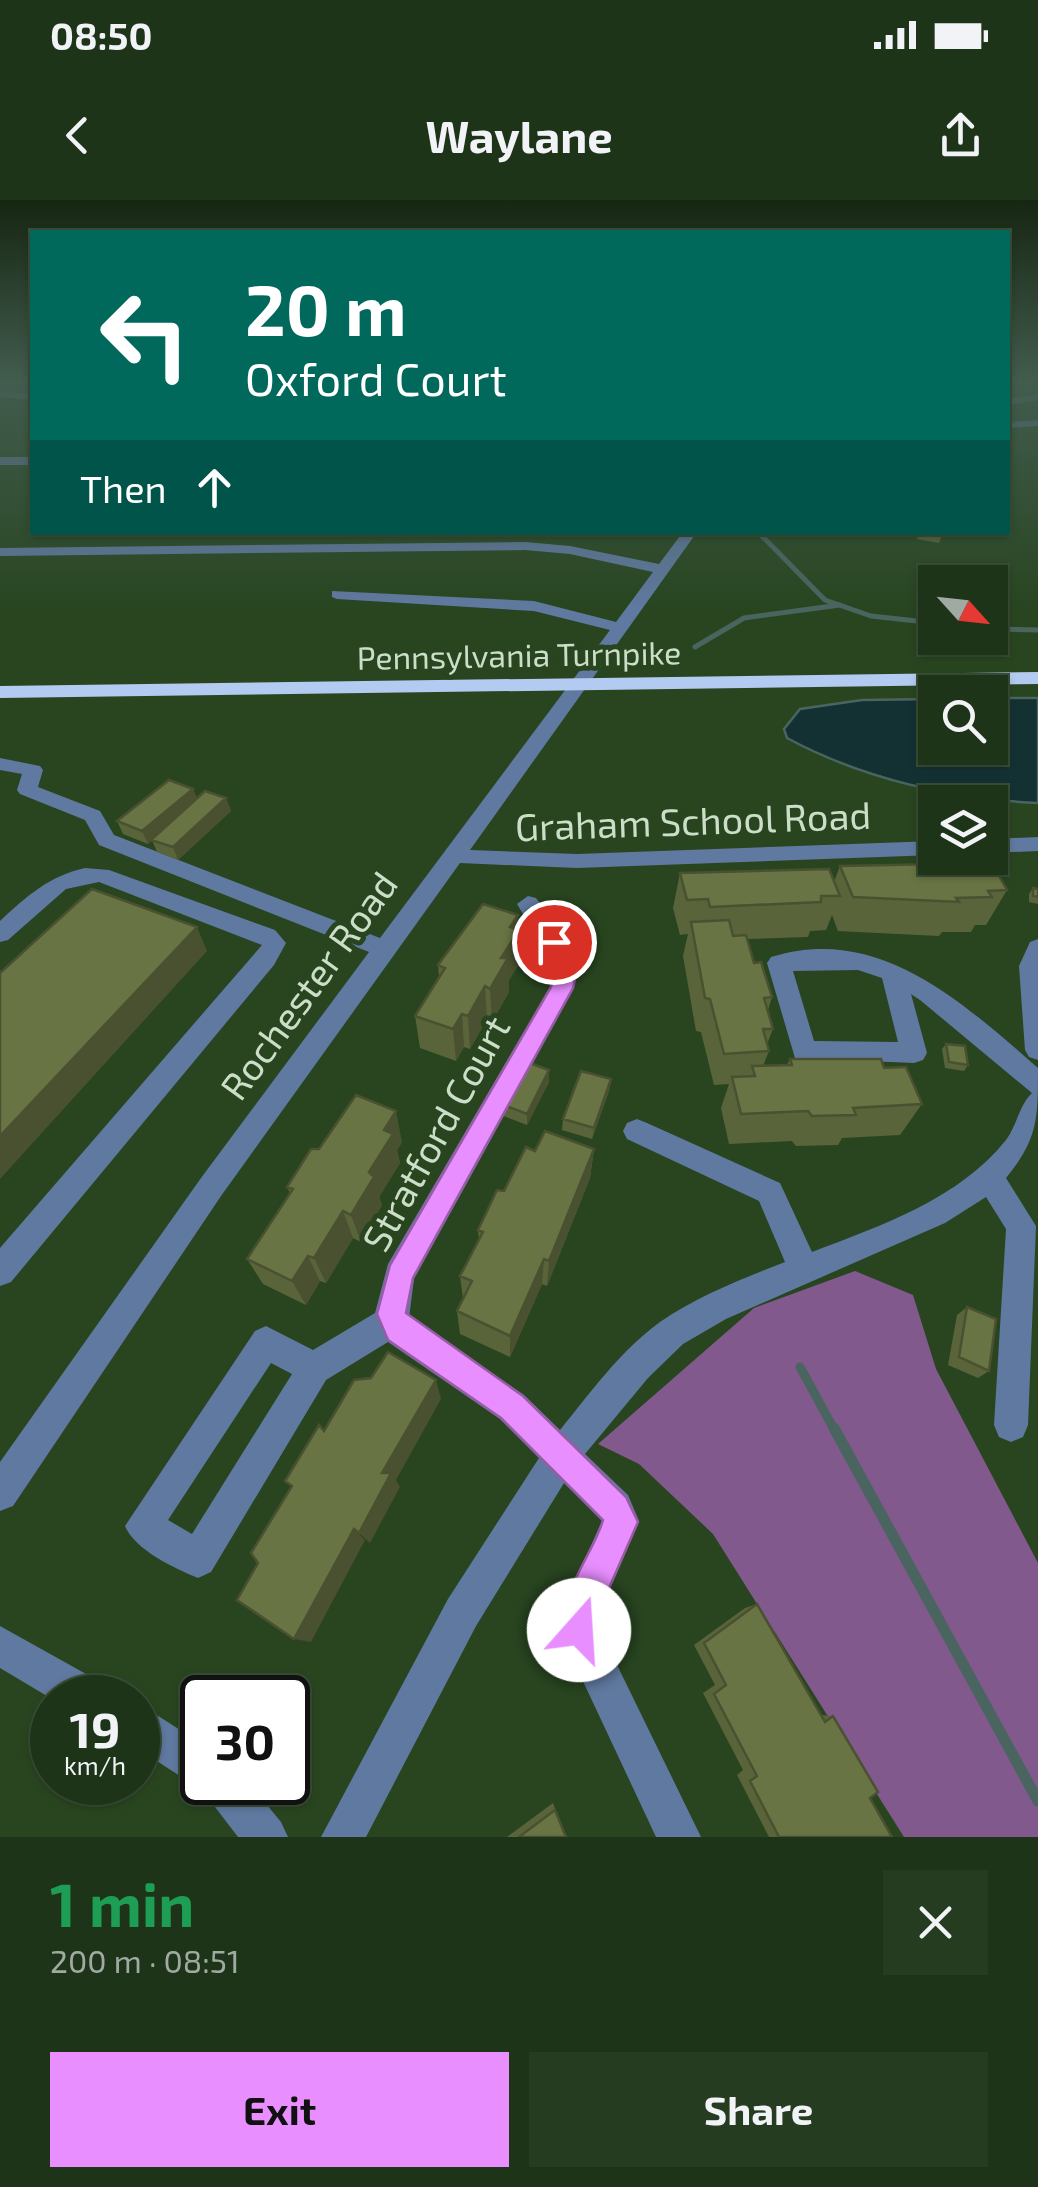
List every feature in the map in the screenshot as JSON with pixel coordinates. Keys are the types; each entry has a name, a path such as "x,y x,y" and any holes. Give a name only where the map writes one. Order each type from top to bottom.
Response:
{"highway":[{"name":"Pennsylvania Turnpike","path":"600,676 1038,663"},
{"name":"Pennsylvania Turnpike","path":"0,676 1038,678"},
{"name":"Pennsylvania Turnpike","path":"0,692 569,676"}],"street":[{"path":"0,461 30,461"},
{"name":"Rochester Road","path":"0,1492 383,948 688,535"},
{"path":"0,552 300,540 549,547 664,570"},
{"path":"337,594 534,606 620,628"},
{"path":"0,764 32,770 27,790 93,816 106,840 383,948"},
{"path":"1008,845 1038,844"},
{"name":"Graham School Road","path":"452,856 578,861 918,849"},
{"path":"0,934 59,880 84,873 101,875 267,936 274,943 266,959 0,1271"},
{"name":"Stratford Court","path":"394,1320 393,1295 400,1275 562,988 566,970 562,956 528,904"},
{"path":"1038,948 1030,966 1038,1050"},
{"path":"893,973 914,1053 804,1050 779,963 856,961 893,973 960,1017 1038,1084"},
{"path":"343,1837 484,1576 559,1455 632,1370 672,1334 718,1304 916,1224 989,1176 1030,1132 1038,1102"},
{"path":"638,1131 770,1192 803,1268"},
{"path":"989,1176 1021,1226 1011,1425"},
{"path":"314,1368 266,1342 143,1526 198,1559 314,1368 394,1320 398,1330 512,1407 615,1508 621,1522 585,1602 579,1630 679,1837"},
{"path":"0,1646 50,1675"},
{"path":"239,1805 266,1837"}],"shaded area":[{"path":"855,1271 913,1295 936,1369 1038,1563 1038,1837 904,1837 713,1534 639,1464 598,1444 754,1308"}],"water":[{"path":"1008,698 1038,698 1038,803 1008,801 1008,785 918,786 877,776 787,738 784,729 800,709 862,700 918,699 918,765 1008,765"}],"building":[{"path":"169,780 193,789 142,831 117,821"},
{"path":"205,791 226,798 173,847 151,840"},
{"path":"918,864 918,875 999,875 1007,890 988,891 992,897 956,898 959,902 853,897 840,866"},
{"path":"829,869 840,896 821,896 821,902 710,907 708,899 687,900 680,873"},
{"path":"92,889 197,927 0,1136 0,973"},
{"path":"483,904 518,915 510,927 519,930 501,958 508,958 490,989 485,986 468,1016 462,1014 453,1029 415,1016 445,968 438,965"},
{"path":"729,920 733,936 746,935 754,963 761,962 772,997 764,998 773,1029 763,1029 769,1051 724,1054 710,999 705,998 691,922"},
{"path":"946,1044 965,1046 968,1065 949,1062"},
{"path":"790,1059 881,1059 884,1068 906,1067 922,1104 853,1108 856,1115 812,1116 808,1111 741,1114 732,1077 755,1076 752,1066 792,1065"},
{"path":"524,1061 549,1070 527,1114 501,1104"},
{"path":"581,1071 611,1079 594,1128 563,1119"},
{"path":"356,1095 396,1111 384,1130 393,1134 369,1172 374,1177 351,1215 343,1211 314,1258 308,1256 292,1281 247,1259 293,1189 287,1187 311,1149 319,1149"},
{"path":"545,1131 594,1149 549,1261 544,1259 510,1336 457,1311 472,1281 460,1276 483,1232 478,1230 497,1190 504,1191 526,1147 535,1151"},
{"path":"967,1307 996,1319 989,1371 959,1357"},
{"path":"388,1352 436,1380 382,1473 391,1473 359,1533 354,1529 294,1639 237,1600 258,1563 251,1553 292,1486 285,1481 319,1425 324,1431 354,1380 371,1378"},
{"path":"757,1604 825,1722 833,1716 878,1792 870,1798 892,1837 779,1837 750,1781 757,1776 714,1694 726,1685 704,1643"},
{"path":"555,1810 566,1837 519,1837"}],"waterway":[{"path":"761,535 825,600 840,605"},
{"path":"695,647 744,618 840,605"},
{"path":"840,605 871,616 918,621"},
{"path":"1008,629 1038,630"},
{"path":"800,1367 835,1431"},
{"path":"834,1428 1038,1801"}],"route":[{"path":"554,942 566,970 562,988 400,1275 391,1314 398,1330 460,1368 512,1407 615,1508 621,1522 585,1602 579,1630"}]}
